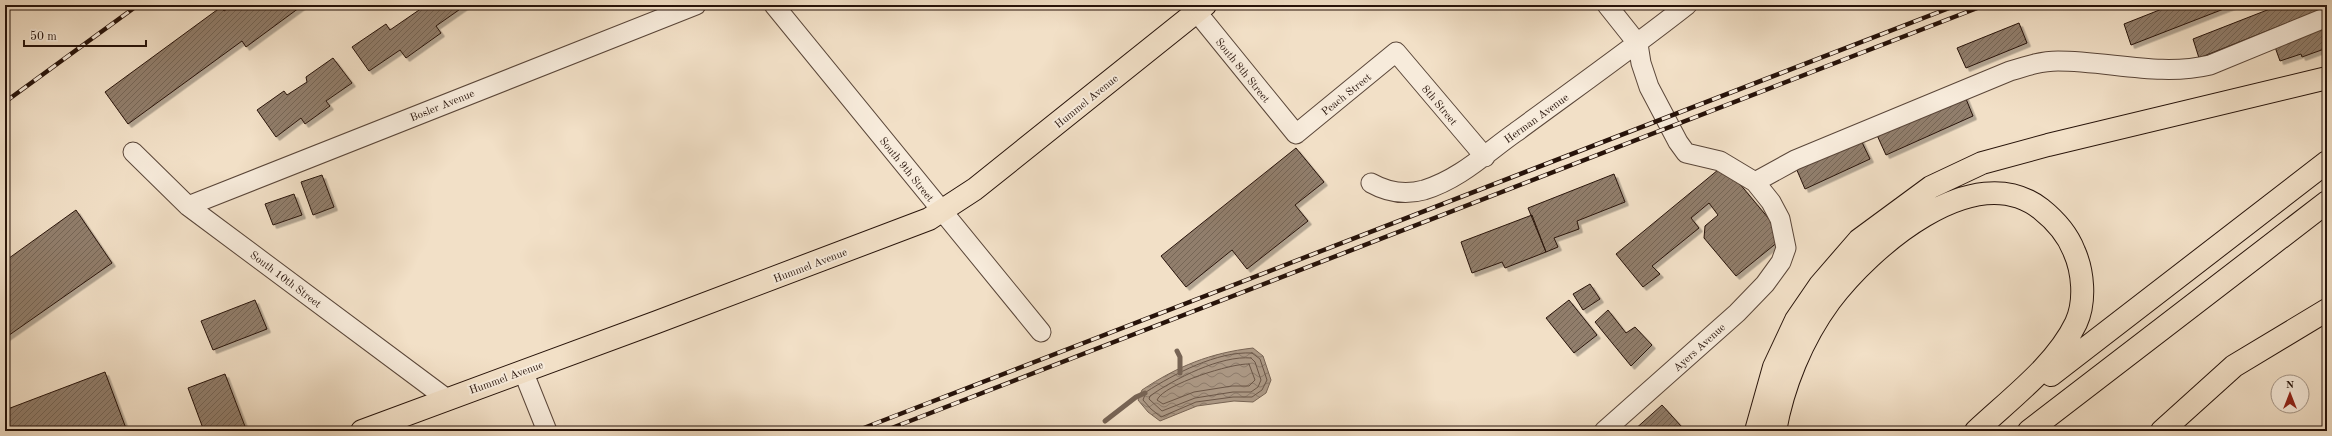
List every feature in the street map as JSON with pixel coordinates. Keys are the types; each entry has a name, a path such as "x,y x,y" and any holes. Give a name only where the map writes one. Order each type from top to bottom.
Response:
{"main road":[{"name":"Hummel Avenue","path":"362,431 909,228 942,212 987,180 1198,7"},
{"path":"1756,431 1774,367 1796,320 1820,285 1860,240 1931,187 1982,163 2048,145 2327,78"},
{"path":"1978,431 2327,162"},
{"path":"1775,431 1785,392 1796,360 1829,302 1860,265 1884,242 1911,222 1939,208 1968,198 1993,194 2010,195 2036,205 2060,226 2070,241 2078,259 2082,293 2077,321 2061,350 1978,431"},
{"path":"2029,431 2144,341 2327,202"},
{"path":"2162,431 2234,366 2327,310"},
{"path":"2050,431 2144,341"}],"street":[{"name":"Bosler Avenue","path":"188,206 696,5"},
{"name":"South 9th Street","path":"774,5 1041,332"},
{"path":"1607,5 1638,44 1641,63 1649,87 1678,142 1686,153 1720,161 1755,182 1795,160 2017,69 2038,63 2058,61 2169,71 2193,69 2210,65 2327,17"},
{"name":"Herman Avenue","path":"1371,183 1396,192 1425,189 1466,170 1513,134 1638,44 1687,5"},
{"name":"South 8th Street","path":"1198,7 1296,134"},
{"name":"Peach Street","path":"1296,134 1396,52"},
{"name":"8th Street","path":"1396,52 1484,157"},
{"name":"South 10th Street","path":"133,152 188,206 447,399"},
{"name":"Ayers Avenue","path":"1604,431 1737,313 1765,284 1785,255 1785,237 1780,220 1771,202 1755,182"},
{"path":"523,371 547,431"}],"water":[{"path":"1253,348 1263,356 1271,380 1266,393 1253,402 1234,401 1197,406 1160,421 1148,412 1138,400 1142,390 1182,367 1208,357"}],"building":[{"path":"233,5 303,5 246,47 242,41 128,124 105,92 221,7 224,11"},
{"path":"421,5 466,5 436,26 441,33 406,58 400,50 369,71 352,47 386,24 390,30 422,8"},
{"path":"2172,5 2234,5 2131,45 2124,24"},
{"path":"2280,5 2327,5 2327,7 2199,58 2193,39"},
{"path":"2019,23 2027,43 1966,68 1957,48"},
{"path":"2327,26 2327,48 2302,57 2301,54 2280,61 2275,47"},
{"path":"333,58 352,83 326,101 330,106 305,124 301,118 276,137 257,110 284,91 287,95 307,82 306,77"},
{"path":"1964,94 1973,116 1886,155 1876,133"},
{"path":"1860,138 1870,159 1805,189 1796,168"},
{"path":"1296,148 1324,182 1295,205 1308,221 1247,269 1232,250 1186,287 1161,256"},
{"path":"1724,165 1784,237 1736,276 1704,238 1705,226 1718,215 1709,203 1691,218 1699,228 1652,266 1660,274 1643,287 1616,254"},
{"path":"1614,174 1625,202 1577,221 1579,229 1554,238 1558,247 1546,252 1528,208"},
{"path":"322,175 334,207 313,215 301,182"},
{"path":"294,194 302,215 273,225 265,204"},
{"path":"76,210 112,263 5,338 5,261"},
{"path":"1532,215 1546,252 1505,268 1502,262 1472,273 1461,242"},
{"path":"1590,284 1600,299 1583,310 1573,294"},
{"path":"255,300 267,329 213,350 201,321"},
{"path":"1569,300 1597,335 1574,353 1546,318"},
{"path":"1608,310 1626,333 1635,327 1652,345 1631,366 1595,322"},
{"path":"105,372 127,431 5,431 5,410"},
{"path":"225,374 246,429 204,431 188,388"},
{"path":"1662,405 1681,426 1676,431 1633,431"}],"waterway":[{"path":"1177,351 1180,357 1180,373"},
{"path":"1105,421 1136,397 1145,393"}],"railway":[{"path":"5,102 138,5"},
{"path":"856,431 1957,5"},
{"path":"884,431 1985,5"}]}
